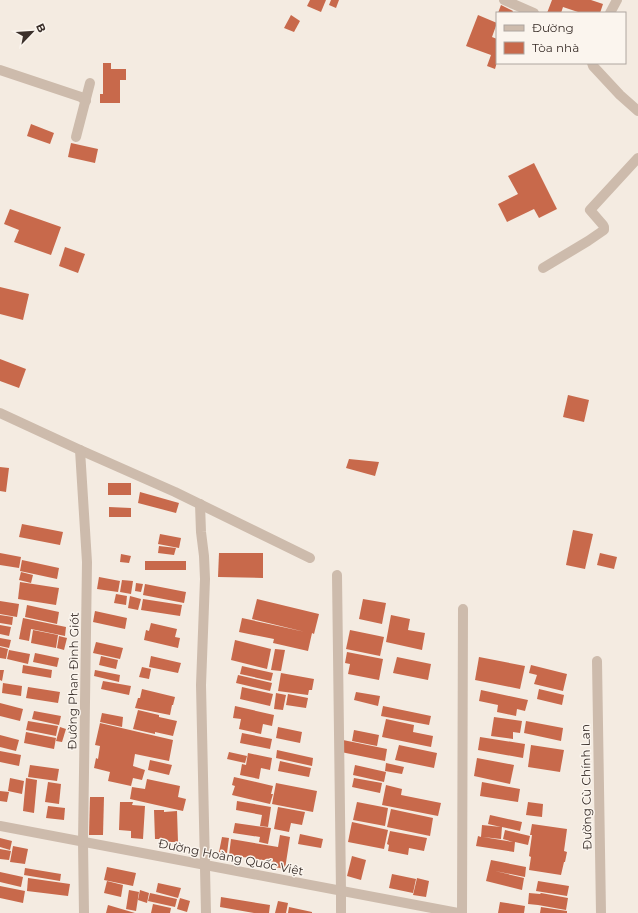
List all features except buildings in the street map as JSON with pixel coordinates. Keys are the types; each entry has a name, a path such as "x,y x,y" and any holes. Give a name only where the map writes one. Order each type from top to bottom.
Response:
{"street":[{"path":"504,0 532,12"},
{"path":"611,12 617,0"},
{"path":"592,64 620,95 638,111"},
{"path":"0,70 80,97 86,101"},
{"path":"76,138 90,83"},
{"path":"543,268 604,230 603,225 590,210 638,158"},
{"path":"0,413 200,504 310,558"},
{"name":"Đường Phan Đình Giót","path":"80,450 87,562 83,842 84,913"},
{"path":"200,504 205,579 201,685 206,913"},
{"path":"337,576 341,913"},
{"path":"462,913 463,609"},
{"name":"Đường Cù Chính Lan","path":"597,661 601,913"},
{"name":"Đường Hoàng Quốc Việt","path":"0,826 458,913"}]}
